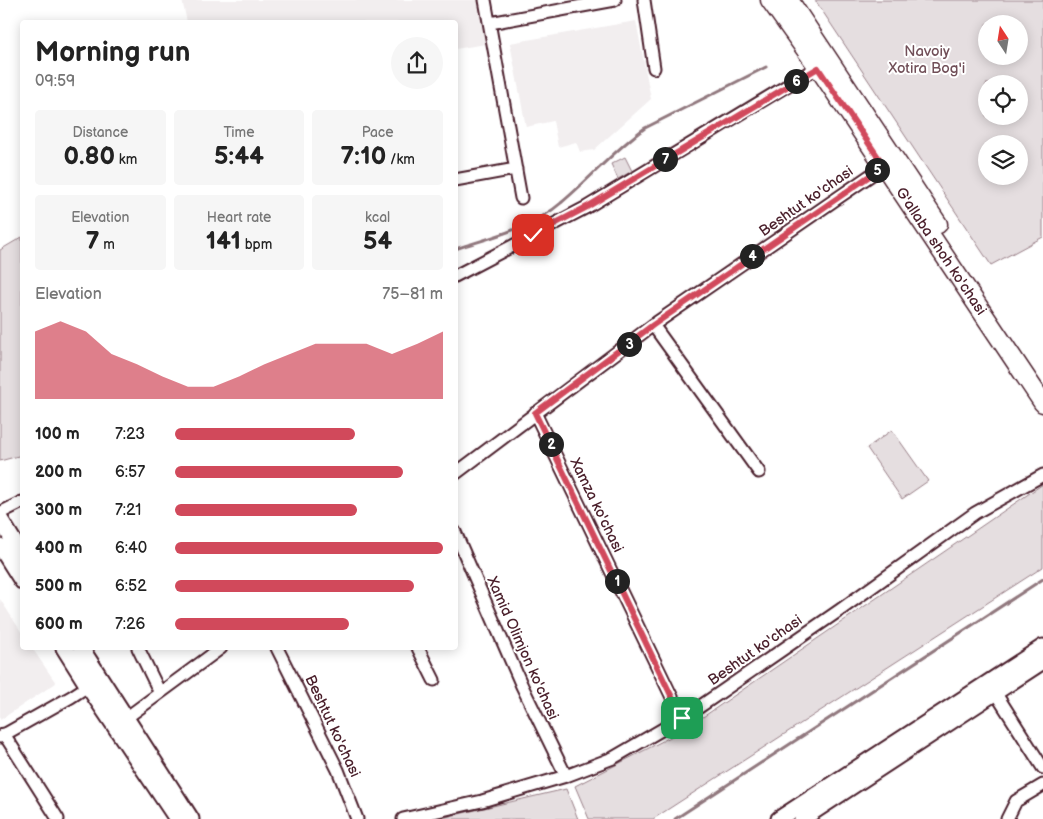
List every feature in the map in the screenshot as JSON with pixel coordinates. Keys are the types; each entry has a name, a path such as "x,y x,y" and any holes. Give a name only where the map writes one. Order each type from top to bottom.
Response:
{"main road":[{"name":"G'allaba shoh ko'chasi","path":"770,0 818,68 1043,403"},
{"name":"G'allaba shoh ko'chasi","path":"789,0 1043,383"},
{"path":"0,519 20,552"},
{"path":"0,546 20,578"},
{"path":"802,819 992,687 1043,647"},
{"path":"66,650 126,718 191,819"},
{"path":"82,650 94,682 177,819"},
{"path":"779,819 992,687 1043,661"}],"street":[{"path":"485,0 522,198"},
{"path":"490,23 615,0"},
{"path":"644,0 654,68"},
{"path":"458,274 587,207 818,68"},
{"name":"Beshtut ko'chasi","path":"458,472 653,325 884,166"},
{"path":"458,179 516,169"},
{"path":"653,325 758,472"},
{"name":"Xamza ko'chasi","path":"535,413 682,718"},
{"name":"Beshtut ko'chasi","path":"404,819 482,801 566,776 613,758 682,718 840,610 975,513 1043,475"},
{"path":"0,512 20,503"},
{"name":"Xamid Olimjon ko'chasi","path":"458,539 522,686 566,776"},
{"path":"139,650 160,693"},
{"path":"126,718 218,650"},
{"name":"Beshtut ko'chasi","path":"278,650 338,770 358,819"},
{"path":"419,650 434,680"},
{"path":"58,819 2,736 94,682"},
{"path":"992,687 1043,768"},
{"path":"1007,819 1016,802 1043,785"}],"shaded area":[{"path":"182,0 479,0 486,44 458,49 458,20 187,20"},
{"path":"636,21 651,99 594,150 580,152 576,142 558,147 553,121 526,127 510,43"},
{"path":"0,599 20,630 20,650 33,650 56,683 0,720"}],"green space":[{"name":"Navoiy Xotira Bog'i","path":"815,0 1043,0 1043,237 991,265"},
{"path":"625,157 632,171 618,179 611,164"},
{"path":"20,238 20,456 0,461 0,250"},
{"path":"892,430 928,481 902,499 867,448"},
{"path":"1043,484 1043,567 653,819 589,819 575,786 684,730"},
{"path":"566,789 578,819 437,819"}],"waterway":[{"path":"458,248 511,231 538,219 561,203 645,128 766,67"},
{"path":"675,819 1043,579"}],"route":[{"path":"533,235 587,207 818,68 884,166 653,325 535,413 682,718"}]}
